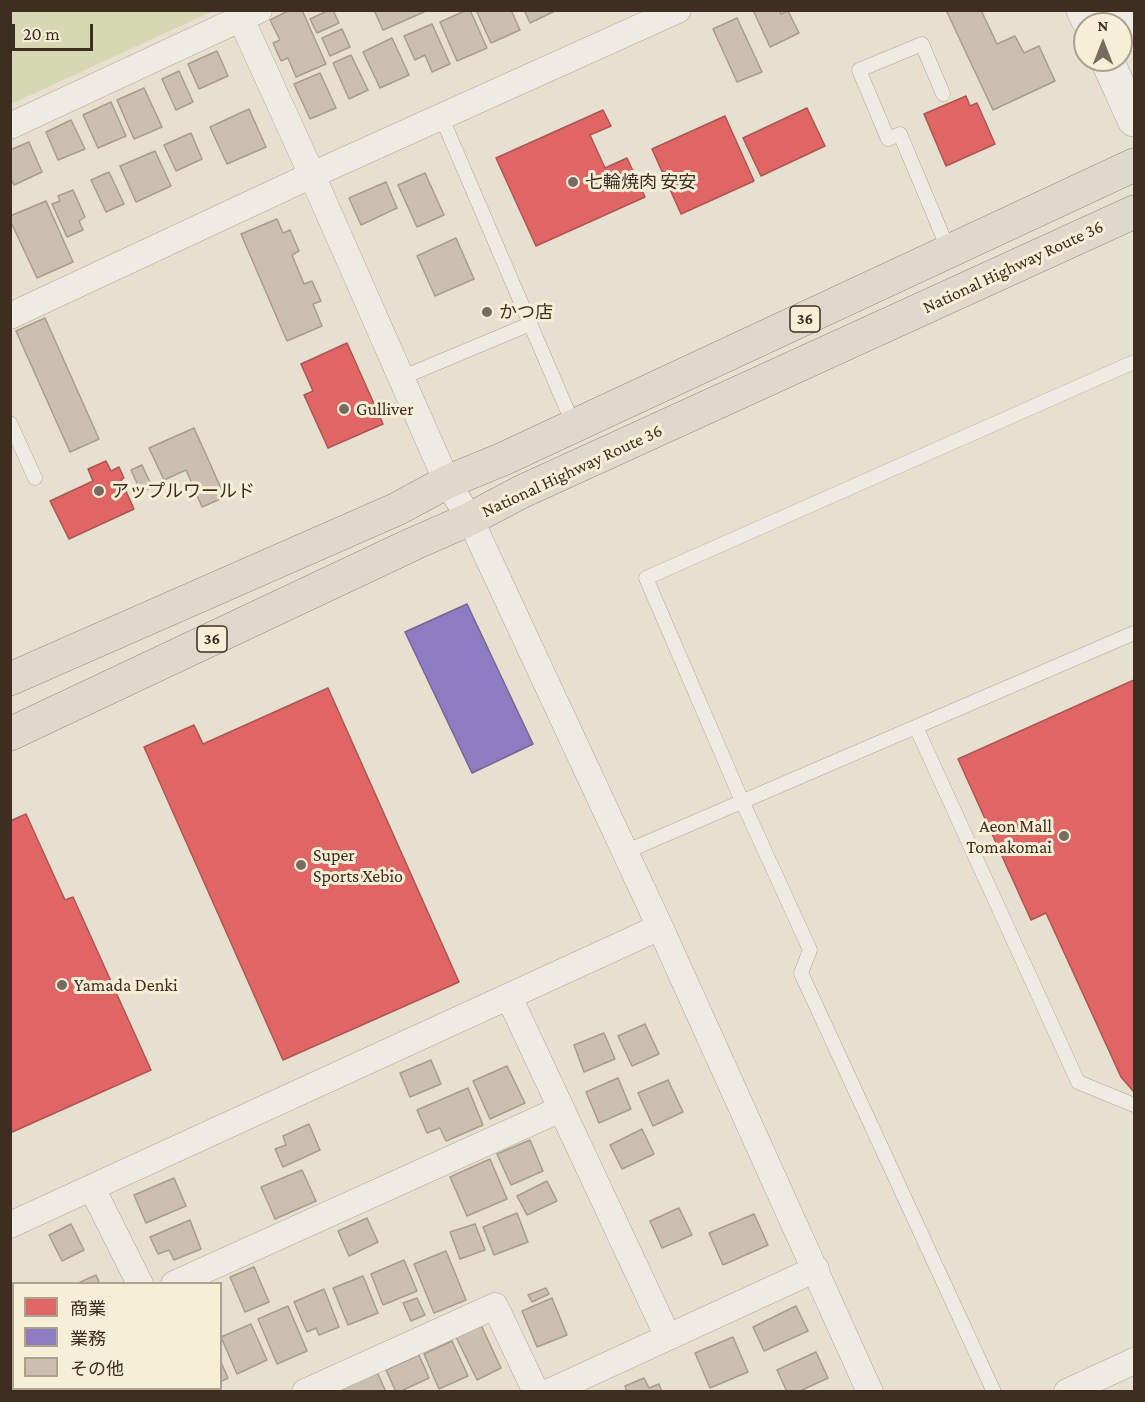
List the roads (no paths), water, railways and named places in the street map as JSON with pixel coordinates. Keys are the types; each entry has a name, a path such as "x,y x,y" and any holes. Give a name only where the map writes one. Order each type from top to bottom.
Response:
{"highway":[{"name":"36","path":"10,680 397,508 1134,165"},
{"name":"National Highway Route 36","path":"10,734 470,519 521,492 1134,212"}],"street":[{"path":"10,316 312,175 678,10"},
{"path":"1123,10 1134,35"},
{"path":"10,126 246,13 312,175 447,483 470,519 660,927 870,1392"},
{"path":"1112,72 1134,120"},
{"path":"10,1225 660,927"},
{"path":"509,997 668,1337"},
{"path":"178,1282 561,1109"},
{"path":"92,1188 139,1282"},
{"path":"549,1392 816,1269"},
{"path":"305,1392 495,1306 536,1392"},
{"path":"1067,1392 1134,1361"}],"lane":[{"path":"943,94 922,44 859,70 888,139 900,134 949,252"},
{"path":"441,117 574,426"},
{"path":"401,378 530,324"},
{"path":"994,1392 801,973 810,950 742,801 646,579 1134,362"},
{"path":"10,423 35,478"},
{"path":"625,852 1134,633"},
{"path":"916,726 1078,1082 1134,1105"}],"place":[{"name":"七輪焼肉 安安","path":"573,182"},
{"name":"かつ店","path":"487,312"},
{"name":"Gulliver","path":"344,409"},
{"name":"アップルワールド","path":"99,491"},
{"name":"Aeon Mall Tomakomai","path":"1064,836"},
{"name":"Super Sports Xebio","path":"301,865"},
{"name":"Yamada Denki","path":"62,985"}]}
